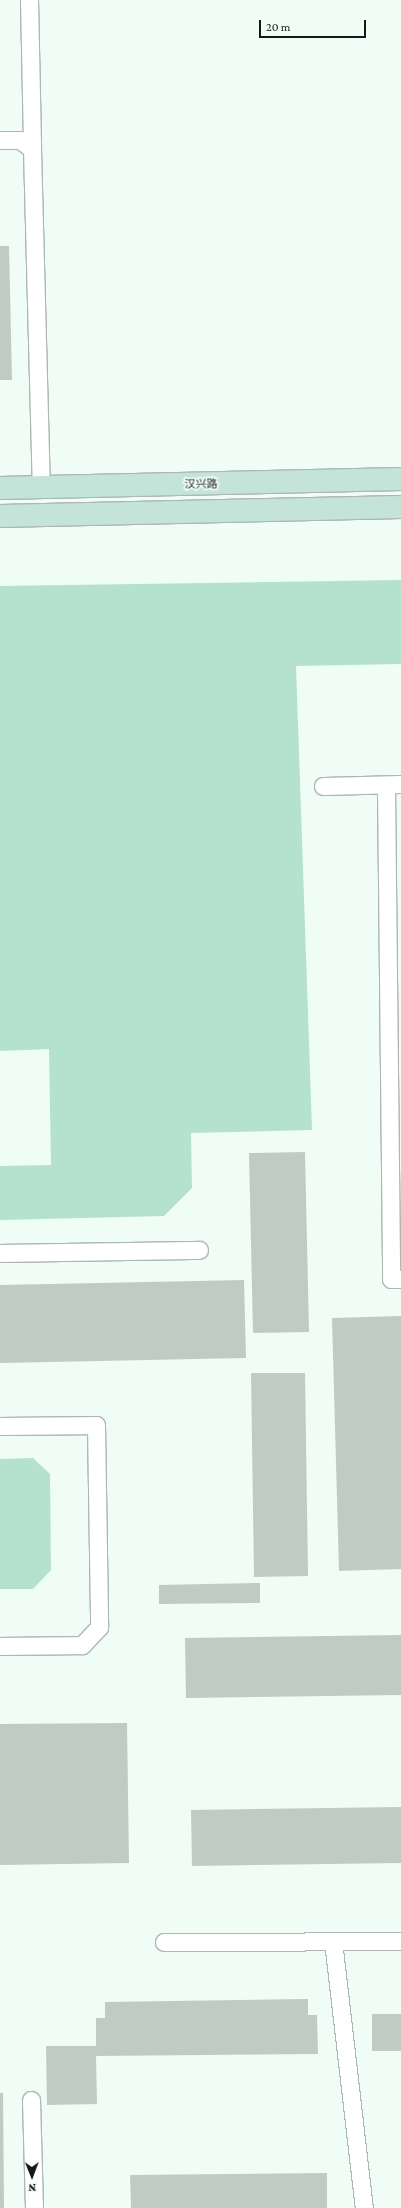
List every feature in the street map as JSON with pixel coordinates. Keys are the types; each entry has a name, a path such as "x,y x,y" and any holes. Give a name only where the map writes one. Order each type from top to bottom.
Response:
{"street":[{"name":"汉兴路","path":"0,488 401,479"},
{"path":"0,516 401,507"}],"lane":[{"path":"29,0 41,488"},
{"path":"0,140 20,140 32,149"},
{"path":"323,786 393,784 391,1279 401,1279"},
{"path":"0,1253 199,1250"},
{"path":"0,1426 96,1425 99,1627 82,1645 0,1646"},
{"path":"333,1941 355,2154 364,2208"},
{"path":"164,1942 401,1941"},
{"path":"31,2100 34,2208"}],"green space":[{"path":"401,580 401,664 296,666 312,1130 191,1133 192,1188 164,1216 0,1220 0,1166 51,1165 49,1049 0,1051 0,586"},
{"path":"33,1458 50,1474 51,1570 33,1589 0,1589 0,1459"}],"building":[{"path":"0,246 9,246 12,380 0,380"},
{"path":"305,1152 309,1332 253,1333 249,1153"},
{"path":"244,1280 246,1358 0,1363 0,1285"},
{"path":"401,1316 401,1569 339,1571 332,1318"},
{"path":"251,1373 305,1373 308,1576 254,1577"},
{"path":"260,1583 260,1603 159,1604 159,1585"},
{"path":"401,1635 401,1695 186,1698 185,1638"},
{"path":"127,1723 129,1863 0,1865 0,1724"},
{"path":"401,1807 401,1863 192,1866 191,1810"},
{"path":"308,1999 308,2015 317,2015 318,2054 96,2056 97,2104 47,2105 46,2046 96,2046 96,2018 105,2018 105,2002"},
{"path":"372,2014 401,2014 401,2051 372,2051"},
{"path":"0,2093 3,2093 4,2208 0,2208"},
{"path":"327,2173 327,2208 131,2208 130,2175"}]}
